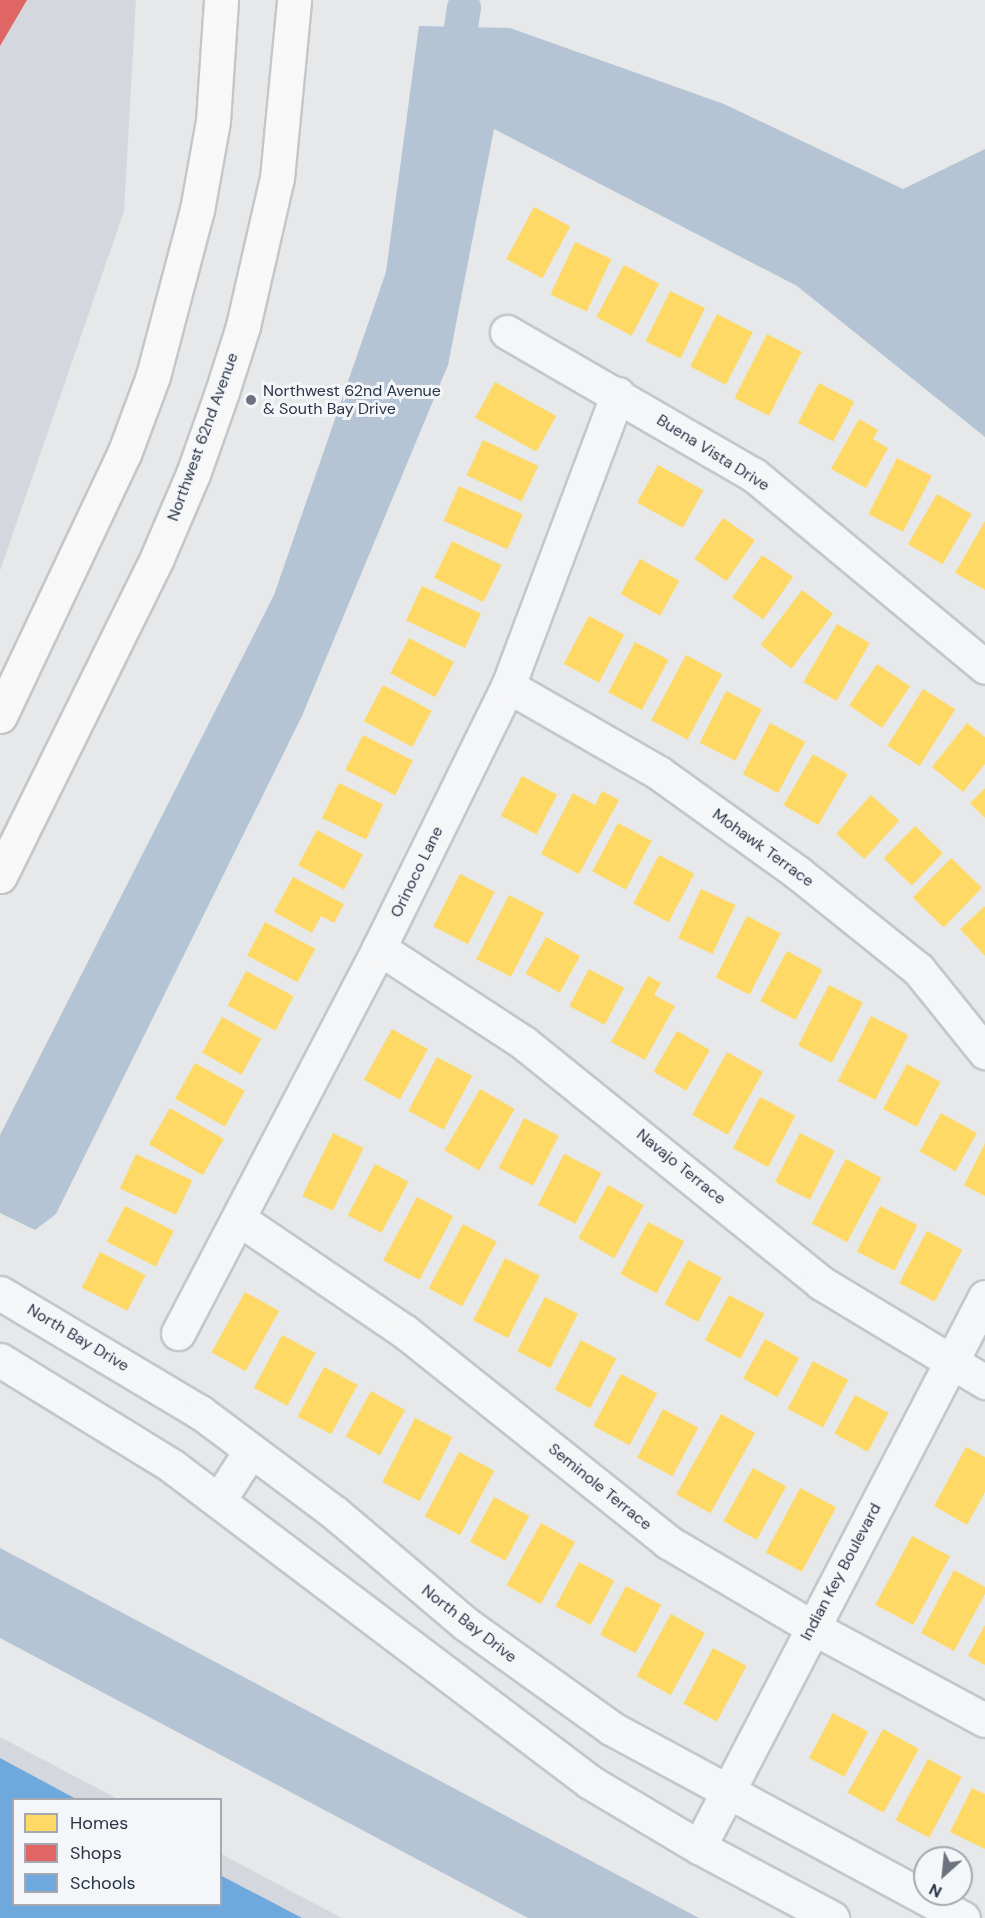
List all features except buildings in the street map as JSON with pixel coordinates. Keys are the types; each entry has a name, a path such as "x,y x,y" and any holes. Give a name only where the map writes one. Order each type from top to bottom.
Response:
{"street":[{"path":"0,716 124,454 153,376 197,210 213,121 221,0"},
{"name":"Northwest 62nd Avenue","path":"0,876 157,558 193,474 222,392 243,326 277,178 294,0"},
{"name":"Buena Vista Drive","path":"507,332 618,394 754,475 985,668"},
{"name":"Orinoco Lane","path":"178,1333 380,948 508,686 618,394"},
{"name":"Mohawk Terrace","path":"508,686 659,772 798,873 918,969 985,1052"},
{"name":"Navajo Terrace","path":"380,948 524,1043 667,1154 821,1283 985,1382"},
{"name":"Seminole Terrace","path":"239,1219 404,1331 668,1542 812,1627 985,1720"},
{"name":"North Bay Drive","path":"0,1293 200,1412 335,1513 476,1631 611,1728 725,1792 963,1918"},
{"name":"Indian Key Boulevard","path":"699,1847 725,1792 952,1364 985,1297"},
{"path":"0,1360 172,1466 590,1782 699,1847 832,1918"},
{"path":"219,1500 251,1450"}],"shaded area":[{"path":"0,0 136,0 124,211 0,571"},
{"path":"0,1737 116,1798 12,1798 12,1906 222,1906 222,1855 342,1918 0,1918"}],"water":[{"path":"419,26 510,28 724,104 903,189 985,149 985,437 797,286 494,129 448,365 302,716 56,1214 35,1230 0,1213 0,1135 274,595 386,272"},
{"path":"0,1548 699,1918 528,1918 0,1638"}],"waterway":[{"path":"454,73 464,8"}],"place":[{"name":"Northwest 62nd Avenue & South Bay Drive","path":"251,400"}]}
